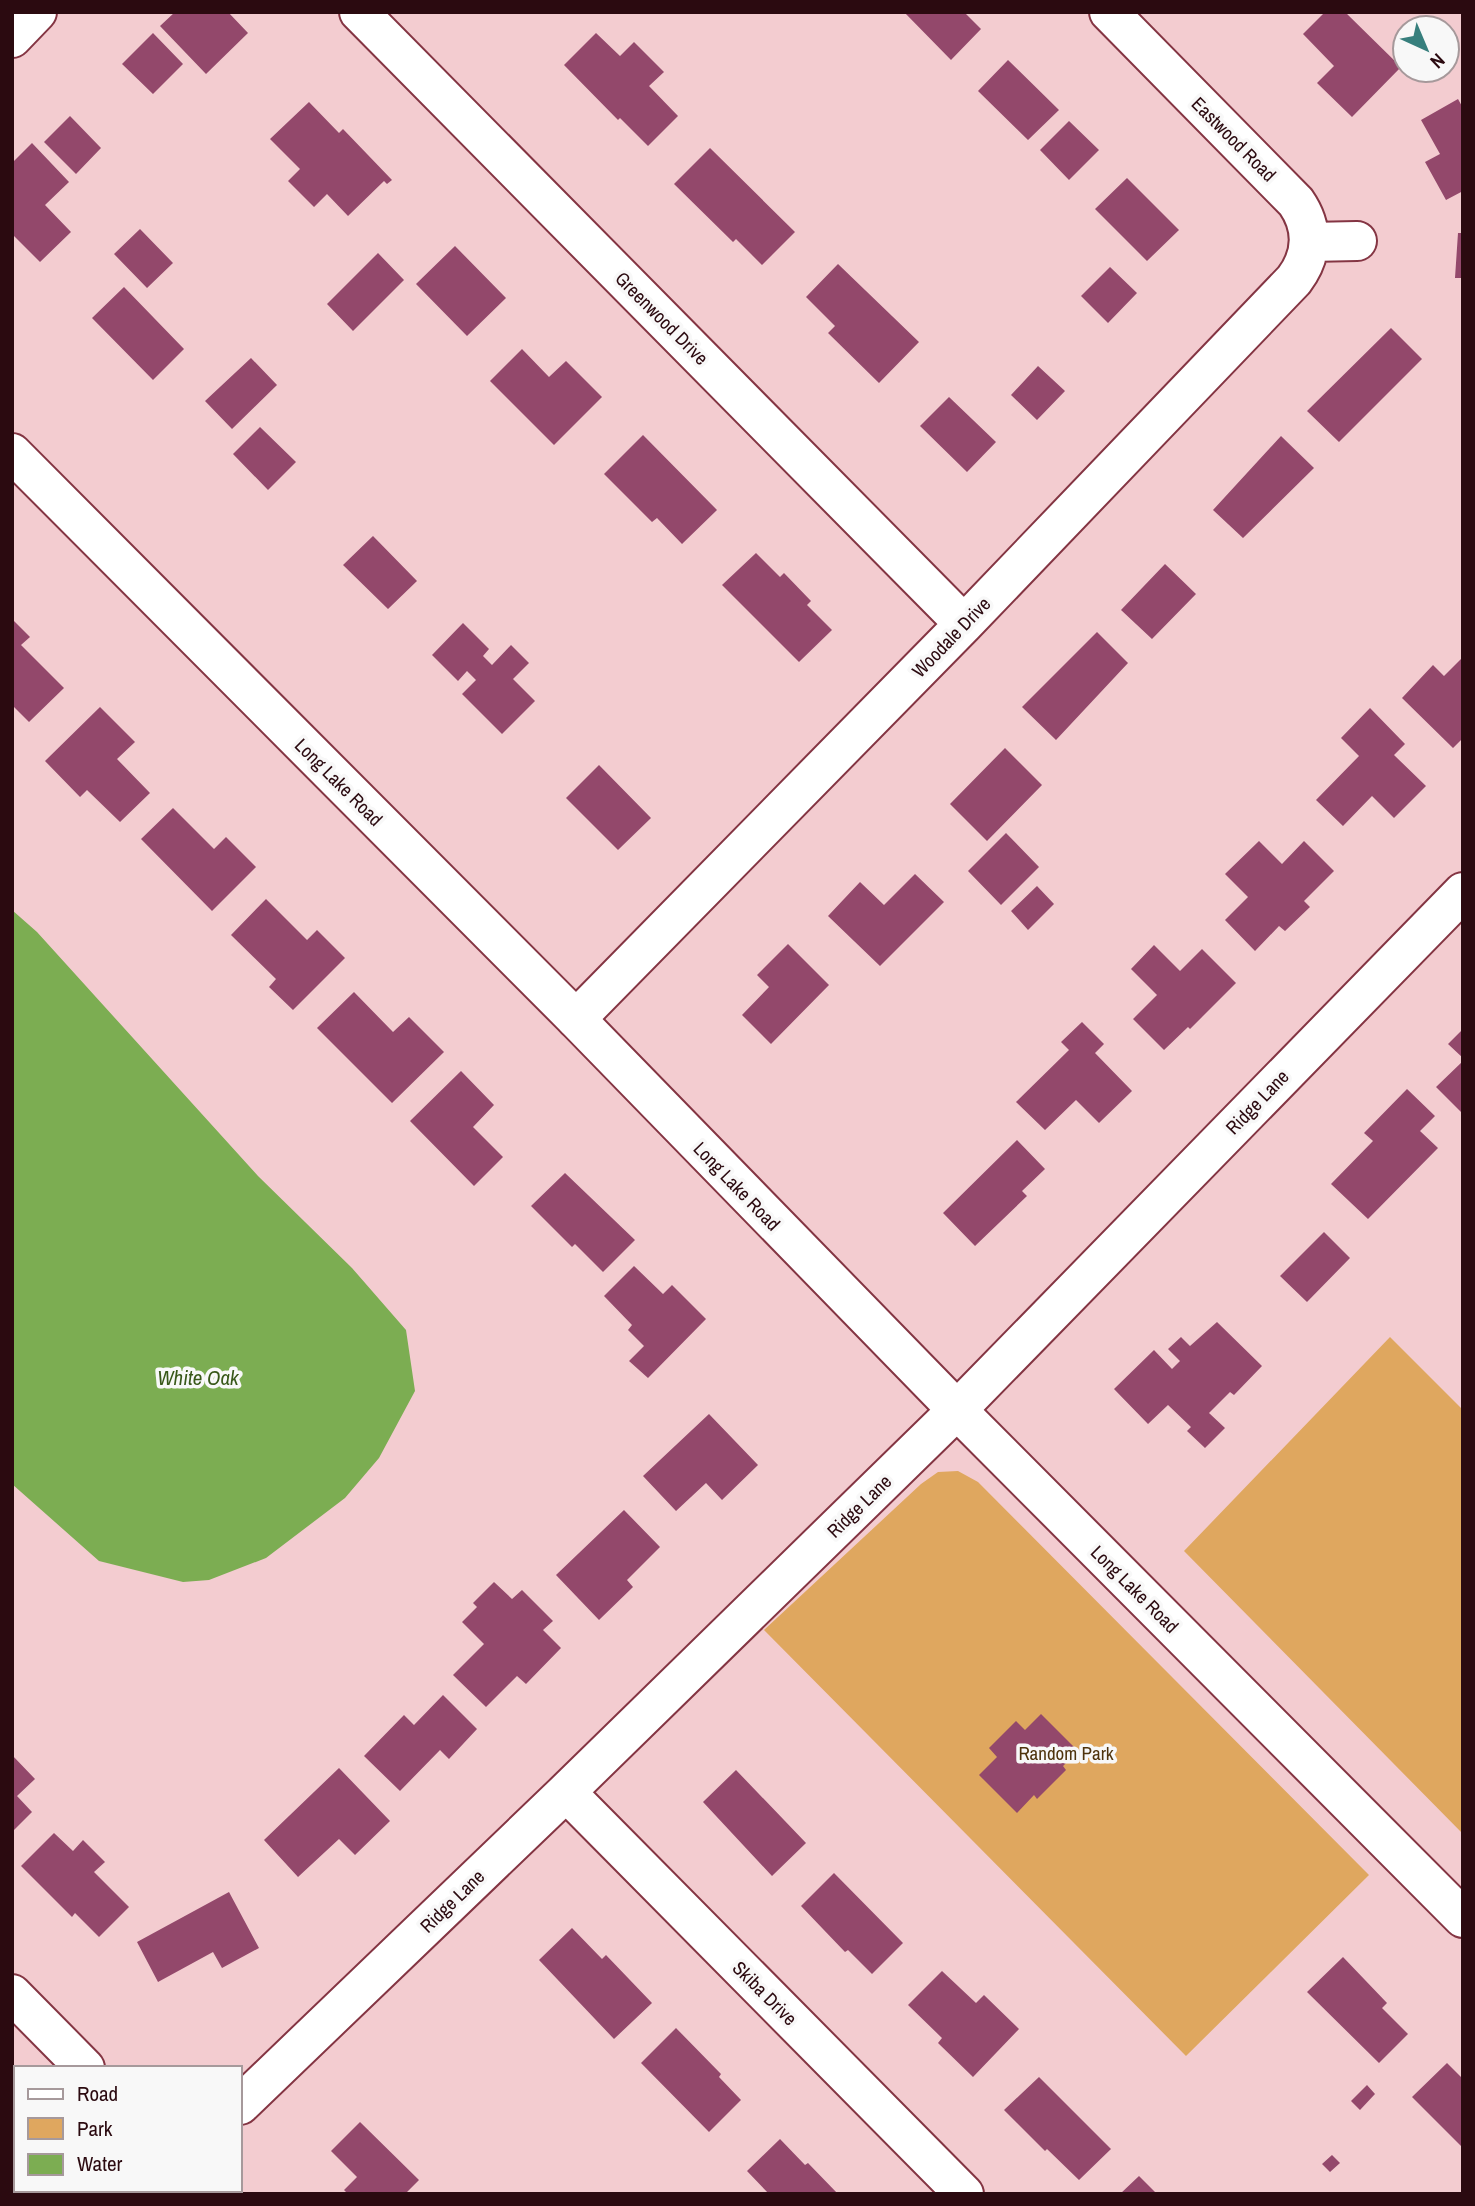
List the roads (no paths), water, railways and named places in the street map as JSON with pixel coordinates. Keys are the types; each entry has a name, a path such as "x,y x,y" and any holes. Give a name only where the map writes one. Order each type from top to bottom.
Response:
{"street":[{"path":"12,38 37,12"},
{"name":"Greenwood Drive","path":"359,12 964,624"},
{"name":"Eastwood Road","path":"1109,12 1296,202 1304,213 1310,242"},
{"path":"1310,242 1357,241"},
{"name":"Woodale Drive","path":"576,1020 964,624 1294,280 1303,269 1310,242"},
{"name":"Long Lake Road","path":"12,453 576,1020 957,1410 1463,1917"},
{"name":"Ridge Lane","path":"242,2103 566,1792 957,1410 1463,892"},
{"name":"Skiba Drive","path":"566,1792 964,2194"},
{"path":"12,1994 83,2066"}],"water":[{"name":"White Oak","path":"12,910 37,932 258,1176 352,1268 406,1330 415,1391 379,1458 345,1498 266,1558 209,1580 183,1582 99,1561 12,1484"}],"park label":[{"name":"Random Park","path":"1066,1753"}]}
